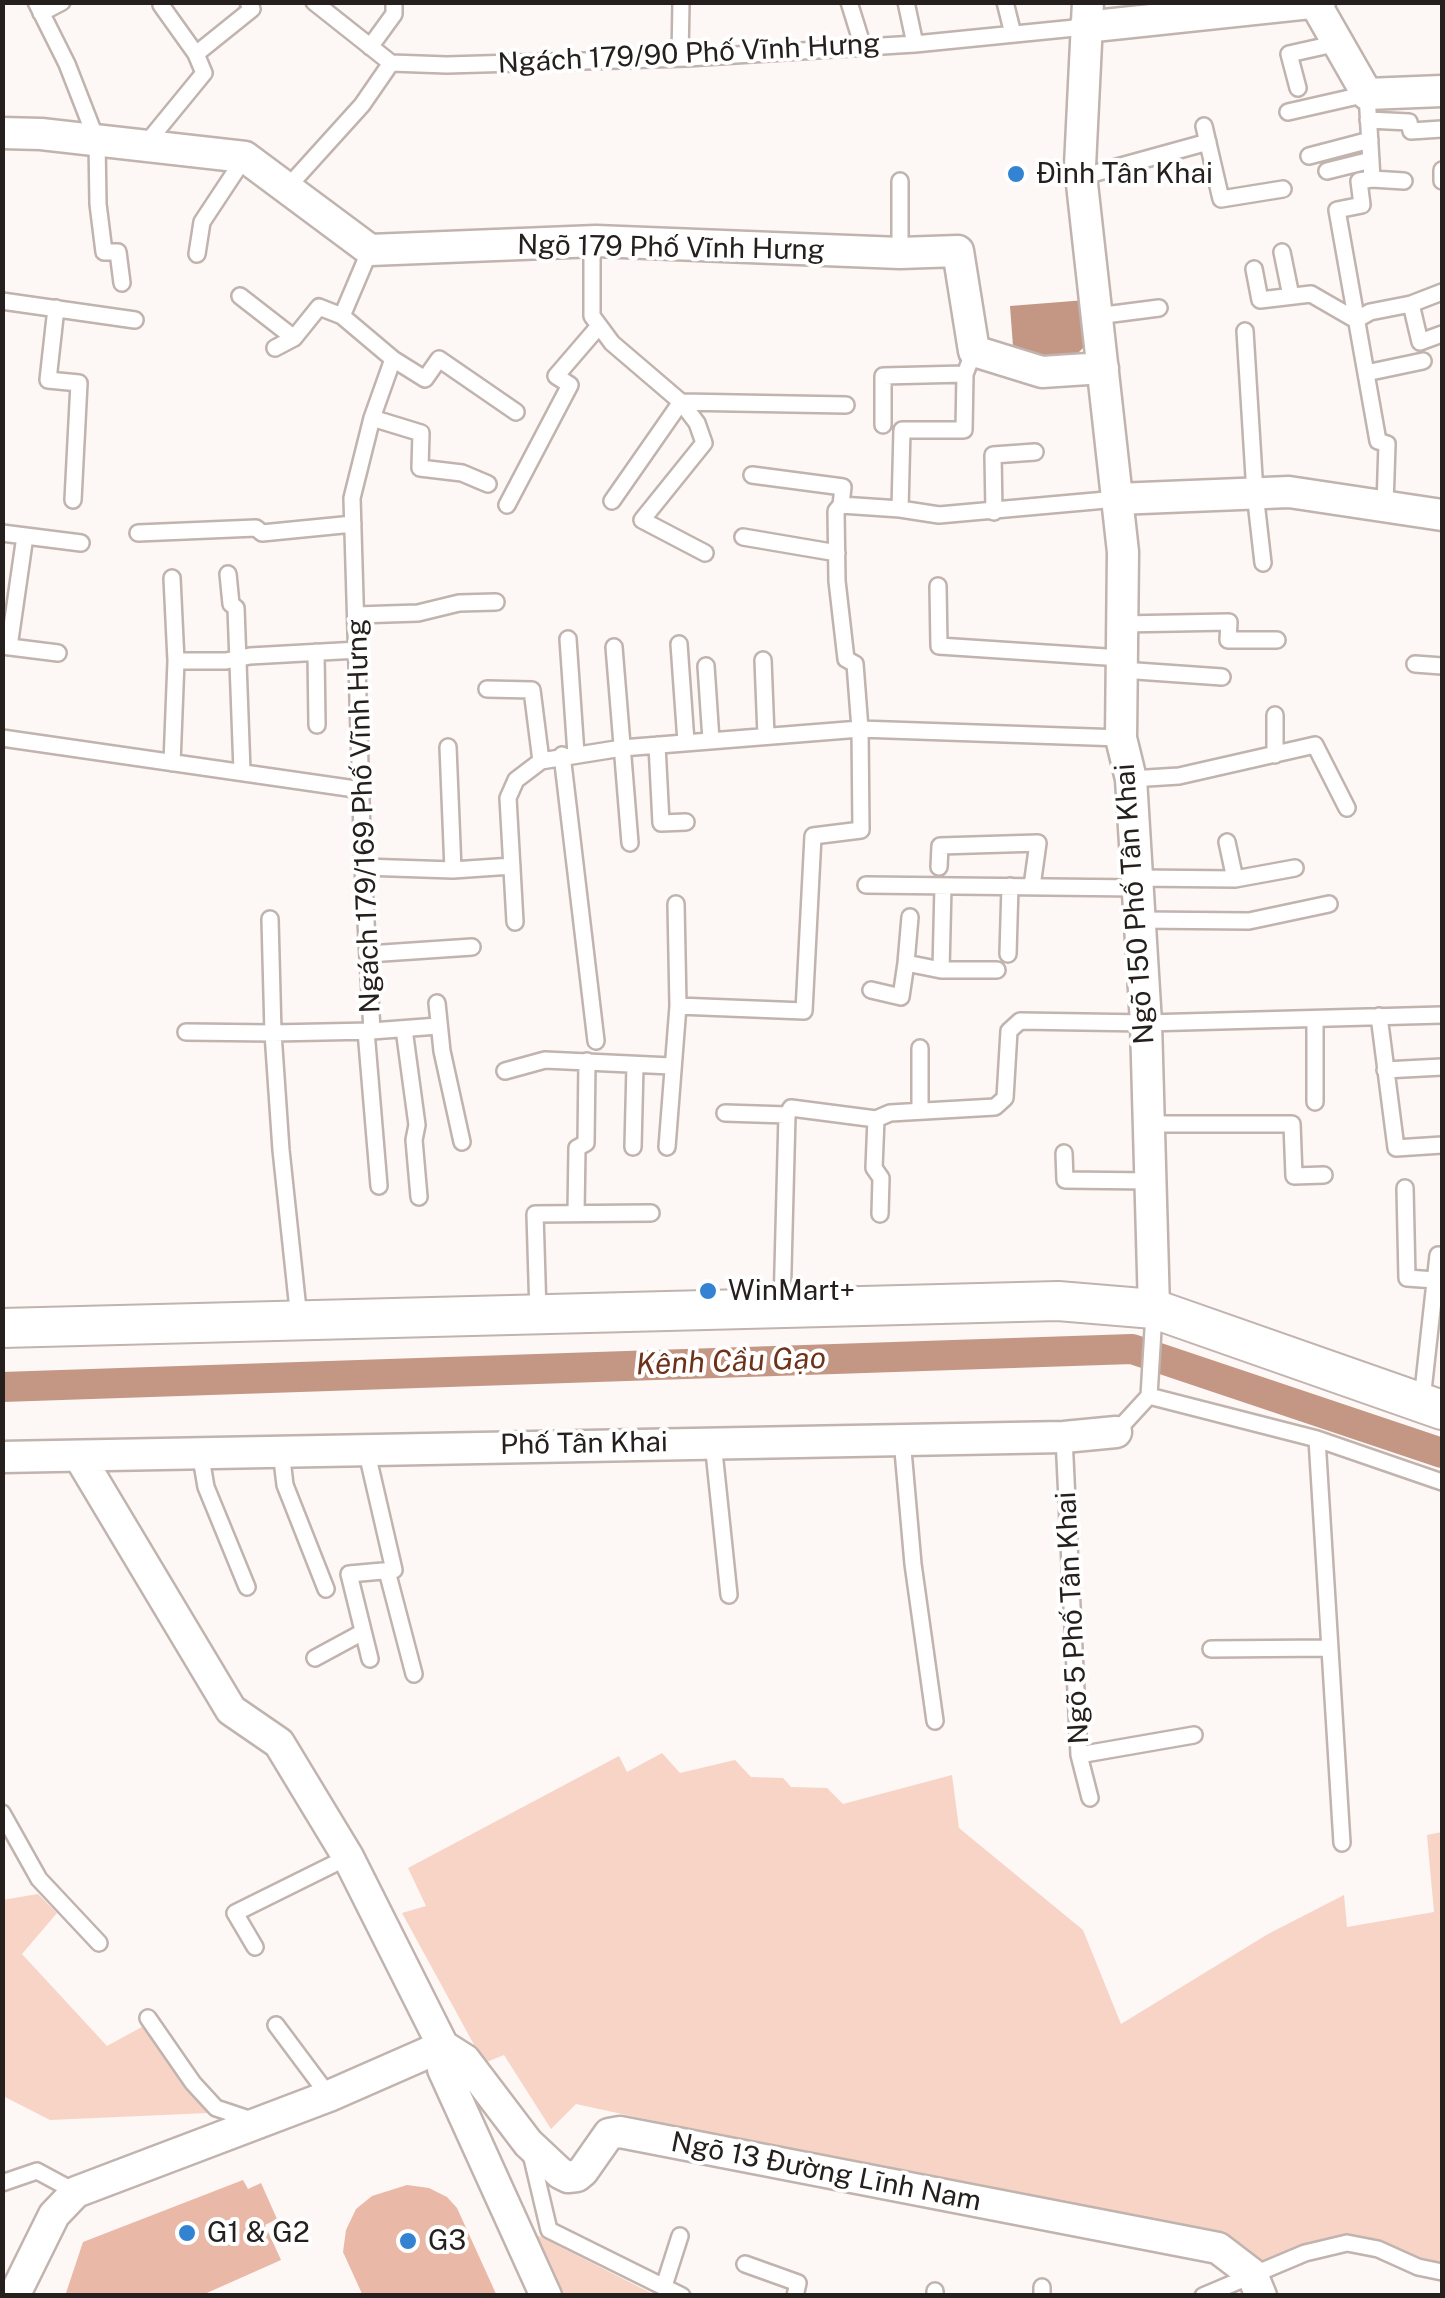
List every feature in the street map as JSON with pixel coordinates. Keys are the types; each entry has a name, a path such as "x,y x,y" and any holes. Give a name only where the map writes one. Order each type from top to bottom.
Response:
{"street":[{"path":"1442,91 1368,107 1338,43 1310,3 1086,15 1081,177 1117,499 1289,492 1442,515"},
{"path":"2,133 245,157 370,250"},
{"name":"Ngõ 179 Phố Vĩnh Hưng","path":"370,250 592,242 900,253 958,251 970,363"},
{"path":"970,363 1042,372 1104,368"},
{"name":"Ngõ 150 Phố Tân Khai","path":"1117,499 1124,552 1120,738 1131,779 1146,1023 1154,1319"},
{"path":"2,1328 1058,1300 1154,1319 1432,1407"},
{"name":"Phố Tân Khai","path":"2,1457 1064,1437 1116,1432"},
{"path":"79,1456 231,1710 279,1743 348,1857 443,2046 443,2069 546,2296"},
{"path":"14,2296 54,2215 76,2192 328,2096 443,2046"},
{"name":"Ngõ 13 Đường Lĩnh Nam","path":"443,2046 464,2060 528,2143 560,2174 578,2176 609,2134 620,2132 1218,2248 1256,2285"}],"lane":[{"path":"62,2 38,8 67,64 97,141 104,252 118,252 122,283"},
{"path":"286,189 362,105 391,63 314,2"},
{"path":"370,46 394,14 394,2"},
{"path":"680,58 681,2"},
{"path":"849,2 863,47"},
{"path":"906,2 916,44"},
{"path":"1005,2 1013,34"},
{"path":"196,54 252,9 248,3"},
{"path":"146,145 204,73 196,54 161,5"},
{"name":"Ngách 179/90 Phố Vĩnh Hưng","path":"391,63 680,58 916,44 1013,34 1086,15"},
{"path":"1298,88 1289,54 1338,43"},
{"path":"1368,107 1372,180"},
{"path":"1288,112 1368,107 1409,122 1411,131 1442,129"},
{"path":"1081,177 1206,134 1221,199 1282,189"},
{"path":"1309,156 1370,140"},
{"path":"196,254 202,222 245,157"},
{"path":"1327,172 1371,160"},
{"path":"1442,170 1442,181"},
{"path":"900,180 900,253"},
{"path":"1385,506 1387,444 1378,441 1337,210 1362,205 1359,181 1404,180"},
{"path":"592,242 592,316 612,342 681,402 697,423 704,444 642,520 705,553"},
{"path":"342,316 370,250"},
{"path":"1282,252 1291,296"},
{"path":"1254,269 1260,300 1312,294 1356,320"},
{"path":"1356,320 1370,312 1411,304 1442,292"},
{"path":"240,296 294,338"},
{"path":"2,301 135,320"},
{"path":"1411,304 1420,342 1442,334"},
{"path":"276,348 294,338 319,306 342,316 424,379 439,359 516,412"},
{"path":"56,308 48,380 79,383 73,500"},
{"path":"1096,316 1159,308"},
{"path":"507,505 570,385 556,376 599,326"},
{"path":"1245,331 1263,563"},
{"name":"Ngách 179/169 Phố Vĩnh Hưng","path":"186,1032 369,1031 352,498 372,418 394,358"},
{"path":"1366,372 1423,361"},
{"path":"882,425 882,376 970,363 964,430 902,430 900,508"},
{"path":"681,402 846,405"},
{"path":"612,502 681,402"},
{"path":"372,418 421,433 420,468 462,473 488,484"},
{"path":"994,512 993,456 1035,452"},
{"path":"678,1006 804,1010 813,836 862,836 855,664 846,660 837,552 836,511 841,505 843,487 752,475"},
{"path":"841,505 900,508 939,516 1117,499"},
{"path":"138,534 256,528 262,533 353,524"},
{"path":"2,533 81,544"},
{"path":"25,536 6,647 58,653"},
{"path":"742,538 837,552"},
{"path":"228,574 231,604 236,608 242,771"},
{"path":"172,578 176,660 172,762"},
{"path":"938,586 938,646 1222,676"},
{"path":"357,615 418,613 459,603 496,602"},
{"path":"1122,624 1228,622 1228,640 1277,640"},
{"path":"568,639 569,754 596,1041"},
{"path":"679,644 686,742"},
{"path":"614,647 630,843"},
{"path":"176,660 226,661 358,650"},
{"path":"316,652 317,726"},
{"path":"763,660 766,736"},
{"path":"1414,664 1442,666"},
{"path":"706,666 711,740"},
{"path":"487,689 532,690 541,760"},
{"path":"1275,755 1276,715"},
{"path":"515,922 510,790 525,771 541,760 622,748 860,729 1120,738"},
{"path":"2,738 362,790"},
{"path":"657,745 661,823 686,822"},
{"path":"1131,779 1179,776 1315,745 1347,808"},
{"path":"448,747 453,870"},
{"path":"1227,842 1235,879"},
{"path":"940,867 940,846 1038,843 1032,886"},
{"path":"363,867 453,870 512,866"},
{"path":"866,885 1137,883 1235,879 1295,868"},
{"path":"940,970 943,886"},
{"path":"1008,954 1010,886"},
{"path":"667,1147 678,1006 676,904"},
{"path":"1139,920 1249,921 1329,904"},
{"path":"871,990 901,997 910,917"},
{"path":"270,919 273,1033 299,1319"},
{"path":"368,954 472,946"},
{"path":"906,963 940,970 997,970"},
{"path":"437,1003 438,1026 462,1142"},
{"path":"782,1307 787,1116 791,1108 876,1119 890,1113 995,1107 1002,1103 1009,1031 1020,1021 1146,1023 1442,1015"},
{"path":"1378,1016 1396,1148 1442,1145"},
{"path":"1315,1018 1315,1102"},
{"path":"379,1186 369,1031 438,1026"},
{"path":"404,1029 417,1124 414,1140 419,1197"},
{"path":"920,1048 920,1111"},
{"path":"505,1071 545,1060 671,1066"},
{"path":"576,1212 577,1148 586,1143 587,1062"},
{"path":"633,1147 634,1066"},
{"path":"1385,1070 1442,1067"},
{"path":"726,1112 787,1116"},
{"path":"876,1119 874,1168 880,1178 880,1214"},
{"path":"1149,1124 1292,1124 1294,1176 1324,1175"},
{"path":"1064,1153 1064,1180 1150,1181"},
{"path":"1405,1188 1407,1278 1436,1280"},
{"path":"538,1312 534,1214 650,1213"},
{"path":"1432,1407 1436,1280 1438,1256 1442,1256"},
{"path":"1154,1319 1149,1390 1317,1439 1442,1482"},
{"name":"Phố Tân Khai","path":"1116,1432 1149,1390"},
{"name":"Ngõ 5 Phố Tân Khai","path":"1064,1437 1079,1755 1090,1798"},
{"path":"902,1439 913,1564 935,1721"},
{"path":"1317,1439 1342,1843"},
{"path":"712,1442 730,1595"},
{"path":"366,1448 394,1570 349,1574 370,1659"},
{"path":"281,1451 285,1485 326,1589"},
{"path":"200,1452 206,1486 247,1587"},
{"path":"387,1570 414,1674"},
{"path":"315,1658 363,1632"},
{"path":"1212,1649 1329,1648"},
{"path":"1079,1755 1194,1735"},
{"path":"2,1813 39,1880 99,1944"},
{"path":"255,1947 235,1913 348,1857"},
{"path":"148,2018 193,2084 216,2108 259,2123"},
{"path":"276,2025 328,2096"},
{"path":"528,2143 549,2230 682,2296"},
{"path":"2,2184 37,2171 76,2192"},
{"path":"664,2286 680,2236"},
{"path":"1203,2296 1256,2285 1305,2253 1347,2243 1442,2272"},
{"path":"745,2264 798,2283 794,2296"}],"shaded area":[{"path":"1086,300 1088,343 1072,359 1036,360 1013,346 1010,306"},
{"path":"662,1753 680,1773 735,1760 751,1777 783,1778 791,1787 827,1788 843,1804 952,1775 959,1828 1083,1930 1121,2024 1268,1934 1344,1895 1347,1927 1434,1912 1427,1835 1442,1832 1442,2269 1344,2238 1252,2268 1221,2244 576,2104 551,2129 504,2055 484,2063 402,1913 426,1906 408,1868 619,1756 627,1772"},
{"path":"38,1894 57,1913 22,1954 107,2046 151,2022 208,2113 50,2120 3,2096 2,1900"},
{"path":"533,2233 655,2295 562,2295"}],"building":[{"name":"G1 & G2","path":"243,2180 248,2189 261,2183 277,2219 265,2225 281,2260 200,2296 65,2296 83,2242"},
{"name":"G3","path":"407,2185 429,2188 447,2197 457,2208 497,2296 363,2296 343,2252 346,2230 356,2209 372,2196"}],"waterway":[{"name":"Kênh Cầu Gạo","path":"2,1387 1132,1349 1442,1453"}],"place":[{"name":"Đình Tân Khai","path":"1016,174"},
{"name":"WinMart+","path":"708,1291"},
{"name":"G1 & G2","path":"187,2233"},
{"name":"G3","path":"408,2241"}]}
